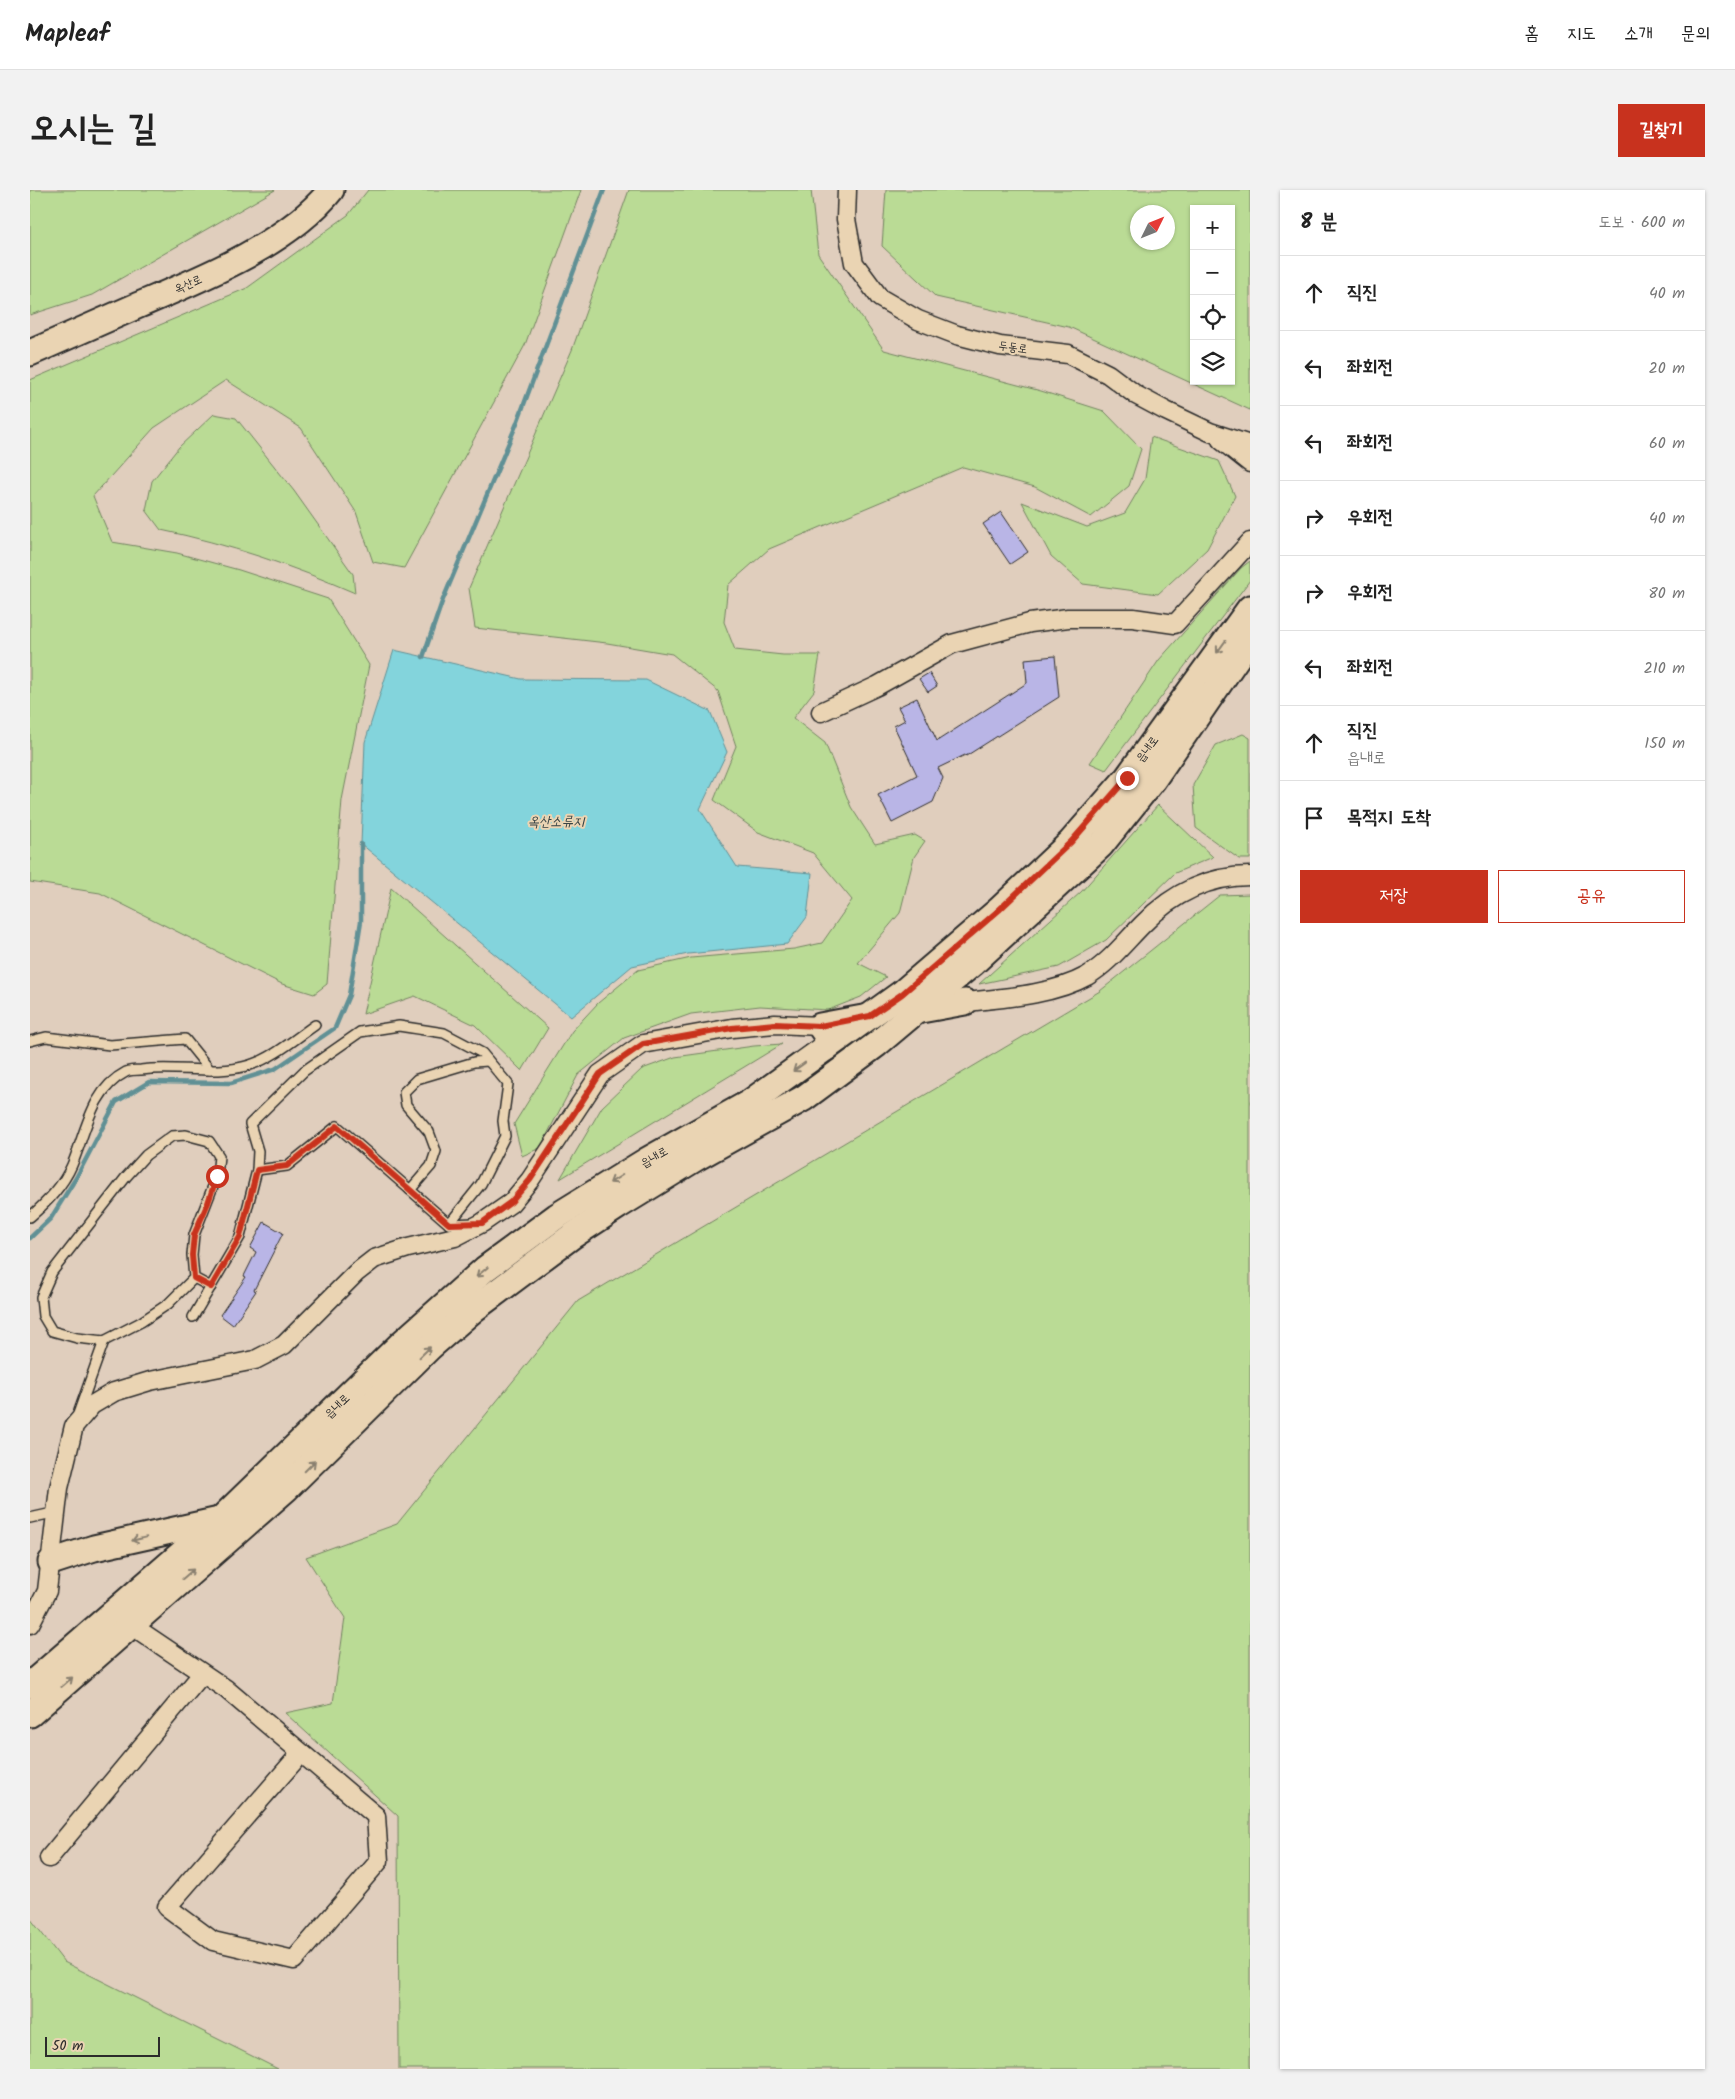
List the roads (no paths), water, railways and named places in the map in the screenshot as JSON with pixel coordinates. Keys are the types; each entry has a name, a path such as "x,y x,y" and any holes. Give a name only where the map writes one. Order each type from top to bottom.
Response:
{"street":[{"name":"옥산로","path":"30,353 231,265 263,246 302,218 331,190"},
{"name":"두동로","path":"847,190 846,220 854,263 880,298 918,320 957,335 1000,346 1068,354 1108,374 1136,395 1166,411 1210,432 1250,445"},
{"path":"1210,432 1250,463"},
{"path":"821,712 877,686 952,644 1030,623 1068,618 1133,618 1176,624 1250,542"},
{"name":"읍내로","path":"30,1685 220,1520 403,1342 485,1269 557,1216 646,1160 749,1103 823,1037 870,1016 902,994 999,910 1071,842 1127,778 1250,608"},
{"name":"읍내로","path":"30,1714 287,1488 430,1347 474,1309 572,1236 618,1206 696,1158 804,1098 840,1073 919,1010 1046,897 1101,844 1153,780 1250,639"},
{"path":"919,1010 1043,992 1087,976 1125,944 1162,906 1183,891 1232,876 1250,876"},
{"path":"948,984 965,1002"},
{"path":"30,1624 47,1590 59,1488 74,1426 92,1405 114,1392 150,1381 255,1360 284,1345 356,1273 374,1259 408,1248 455,1237 482,1223 511,1202 530,1180 600,1074 643,1044 732,1028 775,1024 823,1037"},
{"path":"51,1562 94,1548 220,1520"},
{"path":"131,1625 226,1689 376,1816 379,1861 294,1960 213,1941 167,1907 301,1753"},
{"path":"48,1858 202,1674"}],"lane":[{"path":"30,1217 51,1199 72,1166 84,1128 102,1091 127,1072 154,1068 210,1070 250,1065 282,1048 315,1025"},
{"path":"193,1317 240,1237 257,1170 258,1151 250,1124 304,1071 360,1032 399,1026 444,1033 482,1053 508,1084 502,1121 505,1136 481,1184 449,1224"},
{"path":"30,1041 46,1037 110,1045 185,1039 210,1070"},
{"path":"410,1190 431,1166 436,1151 429,1132 406,1105 404,1092 417,1079 474,1062 488,1061"},
{"path":"257,1170 287,1166 337,1126 449,1224 482,1223"},
{"path":"186,1135 209,1141 219,1156 214,1185 194,1235 192,1255 194,1278 168,1304 141,1322 104,1341 77,1338 52,1331 43,1316 40,1297 52,1272 126,1177 146,1155 172,1136 186,1135"},
{"path":"194,1278 211,1287"},
{"path":"74,1426 104,1341"},
{"path":"30,1518 57,1512"}],"water":[{"name":"옥산소류지","path":"394,650 521,679 646,680 710,711 727,752 700,809 737,867 812,873 807,917 787,944 688,954 632,966 571,1017 361,844 365,742"}],"waterway":[{"path":"423,657 442,602 517,423 604,190"},
{"path":"30,1238 51,1218 76,1178 116,1102 149,1082 231,1083 275,1069 335,1028 349,995 361,921 361,844"}]}
